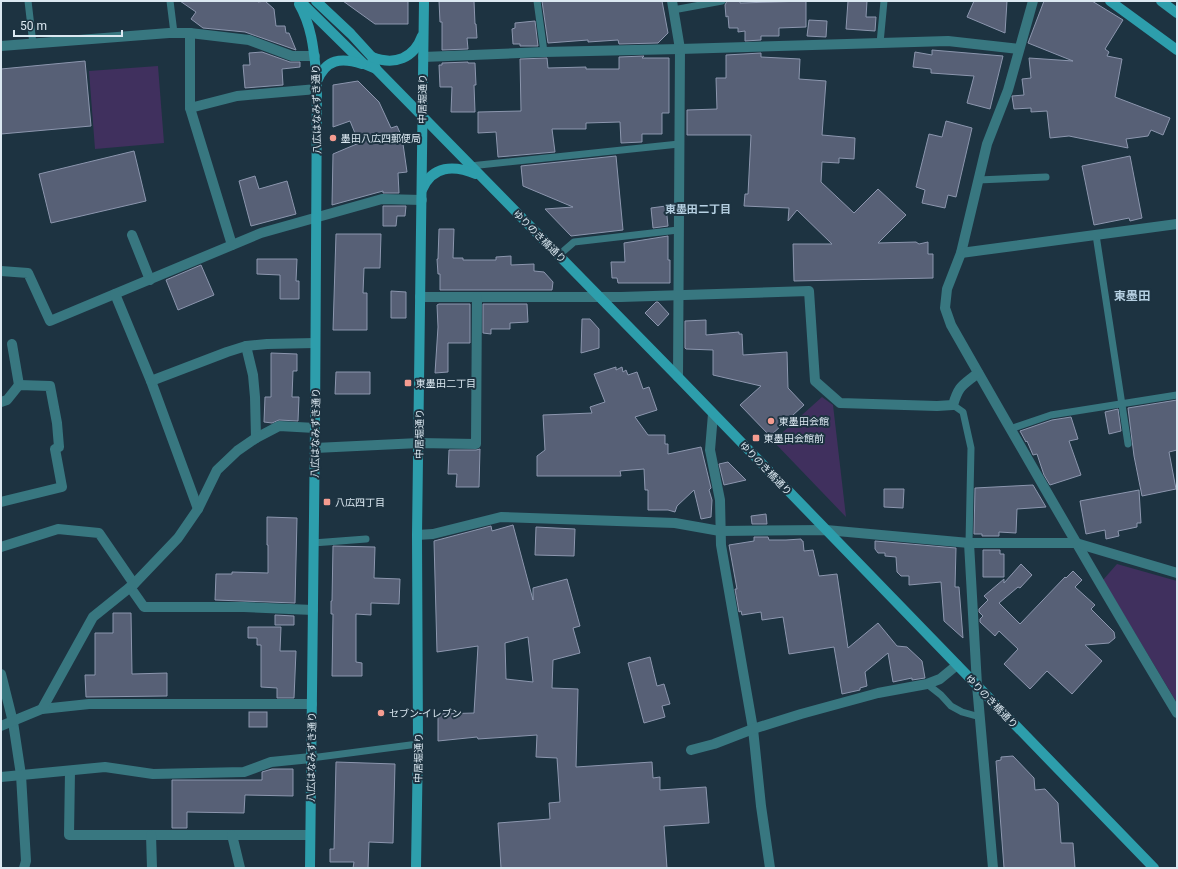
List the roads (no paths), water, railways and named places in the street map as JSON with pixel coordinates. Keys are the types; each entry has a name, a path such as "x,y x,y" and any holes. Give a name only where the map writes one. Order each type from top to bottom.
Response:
{"street":[{"name":"八広はなみずき通り","path":"296,1 303,11 308,24 315,56 317,85 315,448 310,868"},
{"name":"ゆりのき橋通り","path":"300,1 364,64 376,69 479,176 559,255 678,377 1154,868"},
{"name":"ゆりのき橋通り","path":"316,1 351,34 372,57 376,69"},
{"name":"中居堀通り","path":"416,868 418,744 417,534 424,1"},
{"path":"1033,1 1008,90 987,144 961,253 947,290 945,308 951,325 1010,429 1177,713"},
{"path":"1110,1 1177,50"},
{"path":"1161,1 1177,13"},
{"path":"672,5 680,49 678,377"},
{"path":"1,46 190,33 249,40 292,56 315,56"},
{"path":"190,33 190,108 232,245"},
{"path":"372,57 389,61 410,55 415,51 423,33"},
{"path":"423,56 948,41 1019,49"},
{"path":"190,108 238,96 317,85 320,74 324,69 337,61 349,60 364,64"},
{"path":"1,271 28,272 50,321 261,233 382,199 422,195 425,183 431,176 440,171 449,168 466,170 479,176"},
{"path":"961,253 1177,224"},
{"path":"132,235 150,280"},
{"path":"420,297 678,296 809,291 815,381 840,403 937,406 953,405 960,387 978,373"},
{"path":"115,294 152,381 198,509"},
{"path":"315,448 419,443 476,444 477,297"},
{"path":"152,381 246,346 315,343"},
{"path":"1,402 7,400 19,385 12,344"},
{"path":"246,346 253,375 256,438"},
{"path":"1,502 62,487 55,449 59,447 57,423 50,386 19,385"},
{"path":"713,414 710,450 720,500 720,545 753,729 761,806 770,868"},
{"path":"42,709 93,617 132,586 178,538 198,509 217,470 237,451 256,438 279,426 315,428"},
{"path":"417,534 433,534 501,517 675,522 720,531 826,530 969,543 1076,543 1177,573"},
{"path":"1,547 58,530 99,533 144,607 244,607 313,610"},
{"path":"969,543 977,685 992,868"},
{"path":"691,750 714,744 753,729 878,693 927,684 940,679 957,665"},
{"path":"1,674 13,722 21,775 26,861 24,868"},
{"path":"1,726 42,709 89,704 312,704"},
{"path":"1,777 105,767 153,774 244,772 271,762 311,758"},
{"path":"70,771 69,836 310,835"},
{"path":"232,835 240,868"},
{"path":"151,836 152,868"}],"lane":[{"path":"28,1 33,44"},
{"path":"170,1 174,33"},
{"path":"537,1 544,52"},
{"path":"672,5 722,1"},
{"path":"880,43 884,1"},
{"path":"470,166 679,144"},
{"path":"978,180 1046,177"},
{"path":"559,255 574,242 678,230"},
{"path":"1096,235 1128,444"},
{"path":"1010,429 1051,415 1177,395"},
{"path":"953,405 963,412 971,448 969,543"},
{"path":"313,543 366,539"},
{"path":"927,684 952,706 962,712 980,717"},
{"path":"311,758 418,744"}],"place":[{"name":"墨田八広四郵便局","path":"333,138"},
{"name":"東墨田二丁目","path":"408,383"},
{"name":"東墨田会館","path":"771,421"},
{"name":"東墨田会館前","path":"756,438"},
{"name":"八広四丁目","path":"327,502"},
{"name":"セブン-イレブン","path":"381,713"}],"district":[{"name":"東墨田二丁目","path":"698,209"},
{"name":"東墨田","path":"1132,296"}]}
